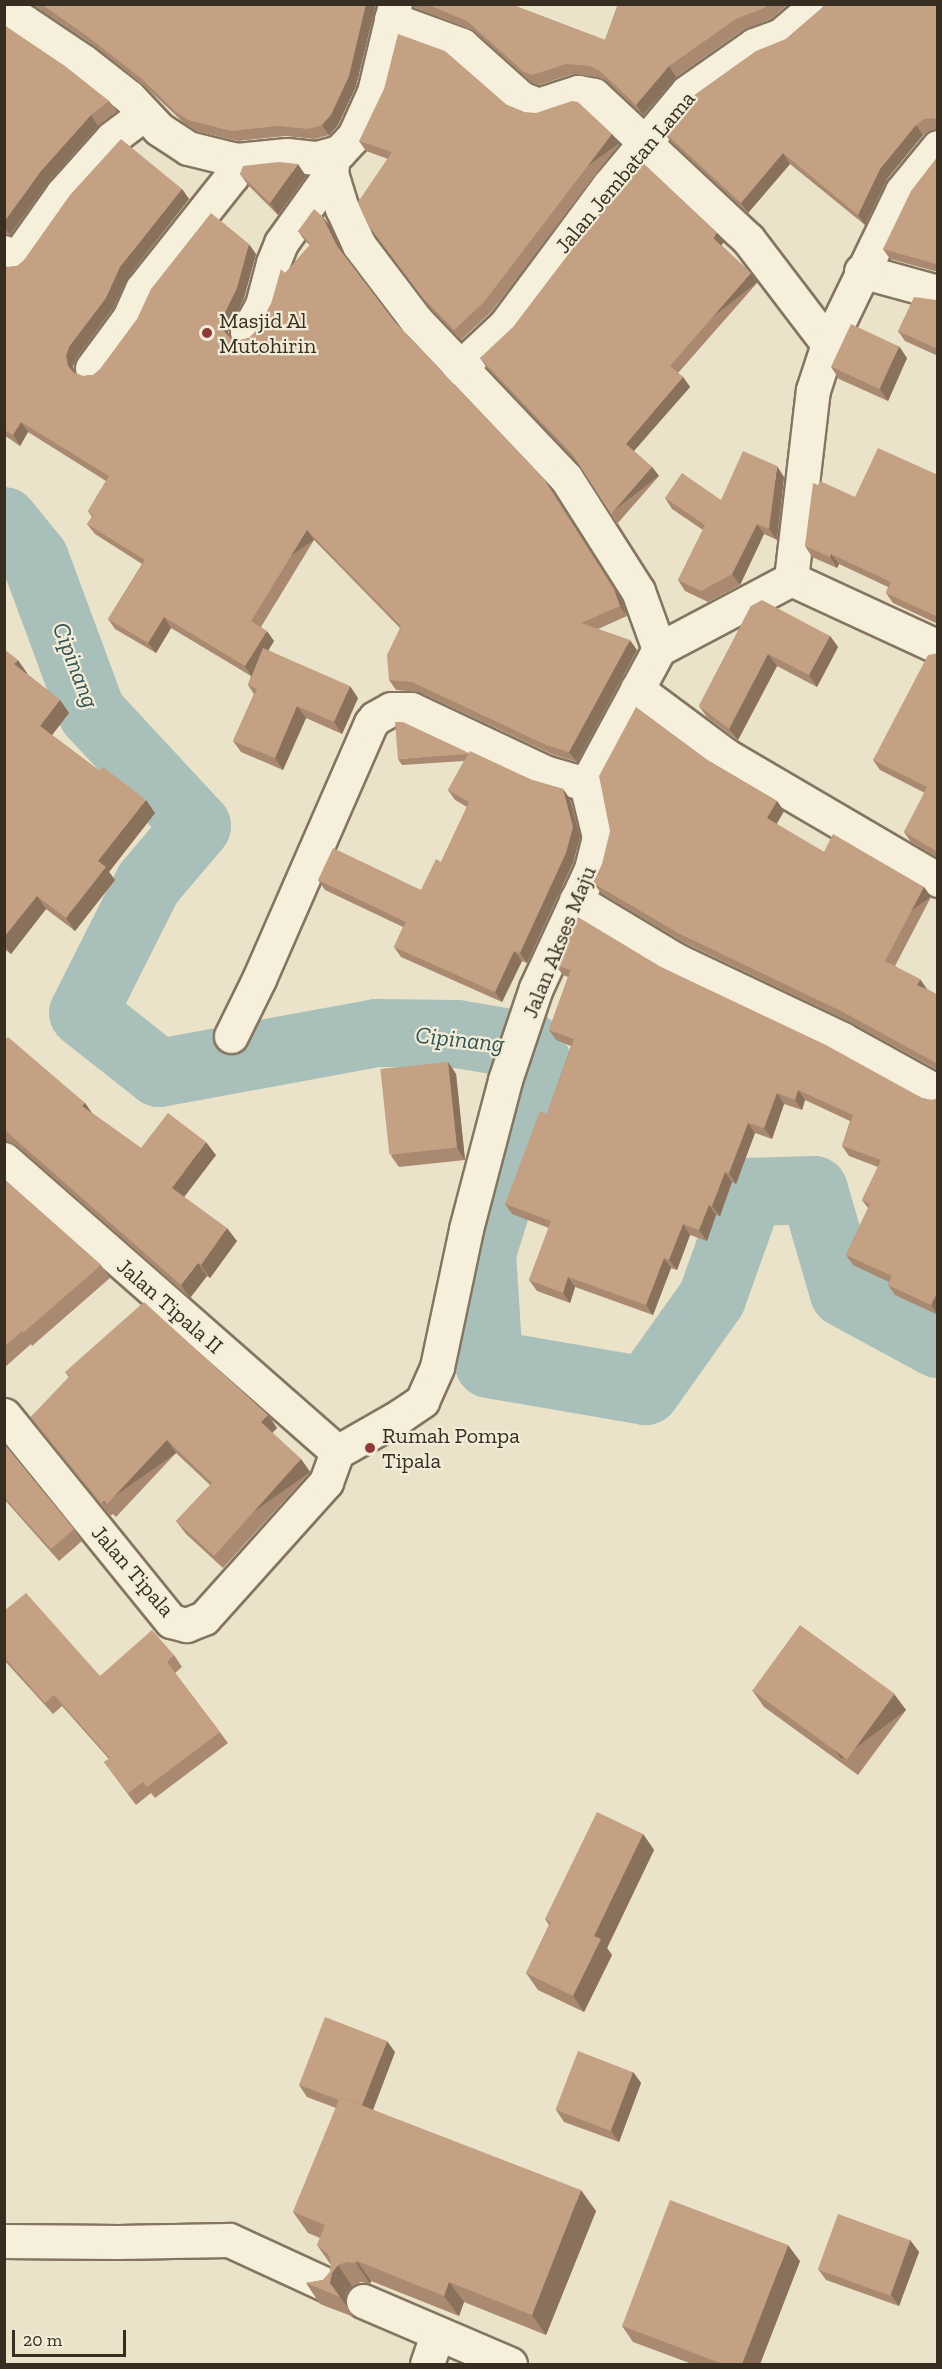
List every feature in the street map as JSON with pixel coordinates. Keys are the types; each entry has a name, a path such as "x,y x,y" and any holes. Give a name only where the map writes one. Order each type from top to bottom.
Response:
{"street":[{"name":"Jalan Jembatan Lama","path":"459,368 505,325 609,185 647,143 687,92 754,45 781,35 817,4"},
{"path":"4,8 83,61 129,97 159,129 188,148 237,160 287,155 317,158 332,164"},
{"path":"247,332 262,305 273,262 281,243 332,164 354,136 374,92 393,12 462,45 521,98 538,105 578,92 594,95 748,239 828,344"},
{"path":"4,252 16,260 62,194 112,138 144,114"},
{"path":"791,579 813,390 828,344 902,191 938,147"},
{"path":"92,368 129,318 142,289 232,176 237,160"},
{"path":"332,164 342,208 359,245 416,320 459,368 566,478 638,591 659,648"},
{"path":"861,272 938,292"},
{"path":"791,579 938,646"},
{"path":"231,1036 375,718 391,709 411,709 547,773 586,784 659,648 791,579"},
{"path":"637,689 727,756 938,880"},
{"name":"Jalan Akses Maju","path":"337,1452 422,1401 437,1366 466,1229 512,1059 536,988 591,869 599,837 586,784"},
{"path":"576,900 676,960 842,1039 938,1092"},
{"name":"Jalan Tipala II","path":"4,1160 337,1452"},
{"name":"Jalan Tipala","path":"4,1415 171,1621 186,1625 204,1618 326,1482 337,1452"},
{"path":"4,2241 229,2240 327,2285"},
{"path":"363,2301 432,2350 510,2364"}],"building":[{"path":"41,4 366,4 349,76 331,115 322,125 308,129 278,126 231,131 188,120 176,112 143,80 87,36"},
{"path":"426,4 510,4 605,40 618,4 769,4 736,19 669,66 636,105 600,71 590,66 566,64 532,75 524,72 467,21"},
{"path":"824,4 938,4 938,120 924,119 916,125 880,169 858,215 783,153 741,203 663,131 693,96 756,51 786,39"},
{"path":"4,25 65,66 109,101 91,115 41,171 4,222"},
{"path":"398,34 445,51 507,105 524,112 536,113 572,101 578,102 612,134 484,302 454,330 423,298 368,225 358,202 392,152 359,141 384,89"},
{"path":"121,139 182,189 120,267 106,298 69,347 66,356 68,366 74,373 83,376 93,375 100,369 137,319 151,289 211,213 249,244 237,288 221,321 224,331 230,338 240,340 249,338 256,331 271,304 281,269 285,273 311,244 298,231 314,209 322,216 337,246 394,321 544,479 614,589 620,606 581,623 630,640 569,752 546,745 412,682 389,680 387,655 401,626 307,530 251,621 267,631 245,666 164,617 148,643 108,619 145,560 87,524 93,515 88,511 109,476 21,422 13,435 4,430 4,266 17,266 24,260 70,195"},
{"path":"938,156 938,261 936,264 883,249 911,191"},
{"path":"640,160 717,233 713,238 751,273 670,366 683,377 626,444 652,467 611,514 573,455 480,358 513,327"},
{"path":"279,162 298,164 270,203 240,174 243,166"},
{"path":"914,297 938,299 938,349 898,331"},
{"path":"851,324 899,346 879,389 831,367"},
{"path":"878,448 938,475 938,617 886,593 891,582 831,554 830,557 805,546 813,483 818,485 820,481 855,497"},
{"path":"743,451 777,466 769,529 757,524 732,574 701,591 678,580 705,525 665,498 682,473 721,500"},
{"path":"762,600 830,636 809,675 768,654 729,729 699,706 751,606"},
{"path":"263,648 350,686 334,722 297,706 275,758 233,741 257,689 248,685"},
{"path":"4,649 18,660 14,664 60,700 40,726 100,771 103,767 146,800 98,861 106,867 66,918 37,896 4,937"},
{"path":"938,653 938,852 904,832 927,787 873,760 928,655"},
{"path":"636,707 709,761 777,801 767,818 824,852 833,834 924,887 885,961 920,979 917,985 938,995 938,1064 843,1012 678,933 593,883 602,864 610,831 599,776"},
{"path":"395,722 403,722 469,753 398,759"},
{"path":"470,751 532,780 563,789 573,827 566,853 520,953 514,951 495,992 394,947 406,922 318,880 333,848 421,890 436,859 441,862 469,802 448,790"},
{"path":"578,917 661,967 826,1045 922,1098 938,1099 938,1291 931,1305 888,1285 892,1276 846,1255 870,1204 862,1200 881,1160 842,1146 853,1115 798,1090 795,1100 777,1093 764,1128 748,1123 729,1173 725,1172 712,1206 709,1205 699,1230 683,1224 669,1260 664,1258 646,1305 568,1277 563,1293 529,1280 551,1221 505,1204 540,1111 547,1114 574,1039 549,1030 571,970 555,965"},
{"path":"8,1037 85,1103 82,1106 141,1148 168,1113 206,1142 172,1188 227,1228 201,1265 198,1263 181,1285 4,1131 4,1041"},
{"path":"448,1062 457,1148 389,1155 380,1069"},
{"path":"4,1179 101,1265 4,1347"},
{"path":"144,1302 268,1415 261,1422 301,1459 214,1556 176,1521 212,1483 167,1440 107,1504 104,1501 101,1503 31,1417 70,1376 65,1372"},
{"path":"6,1446 74,1529 51,1549 4,1497 4,1447"},
{"path":"26,1593 100,1676 152,1630 174,1655 167,1662 220,1732 147,1787 143,1782 128,1793 104,1762 110,1758 54,1695 45,1703 4,1657 4,1611"},
{"path":"800,1625 895,1694 847,1759 752,1691"},
{"path":"597,1812 643,1834 594,1936 601,1939 573,1996 526,1973 551,1922 545,1919"},
{"path":"325,2017 387,2041 362,2105 340,2097 339,2100 299,2085"},
{"path":"578,2051 633,2072 611,2131 555,2110"},
{"path":"340,2097 581,2190 532,2315 449,2282 444,2296 357,2261 338,2265 332,2273 330,2283 340,2297 306,2283 323,2280 330,2272 331,2262 328,2254 317,2245 325,2225 293,2212"},
{"path":"670,2200 788,2245 742,2364 723,2364 622,2326"},
{"path":"838,2214 910,2240 890,2296 818,2269"}],"waterway":[{"name":"Cipinang","path":"4,521 35,559 92,713 197,826 148,884 83,1013 159,1073 377,1033 457,1034 529,1046 540,1068 482,1253 489,1364 646,1391 712,1298 750,1192 814,1190 844,1293 938,1344"}],"place":[{"name":"Masjid Al Mutohirin","path":"207,333"},
{"name":"Rumah Pompa Tipala","path":"370,1448"}]}
